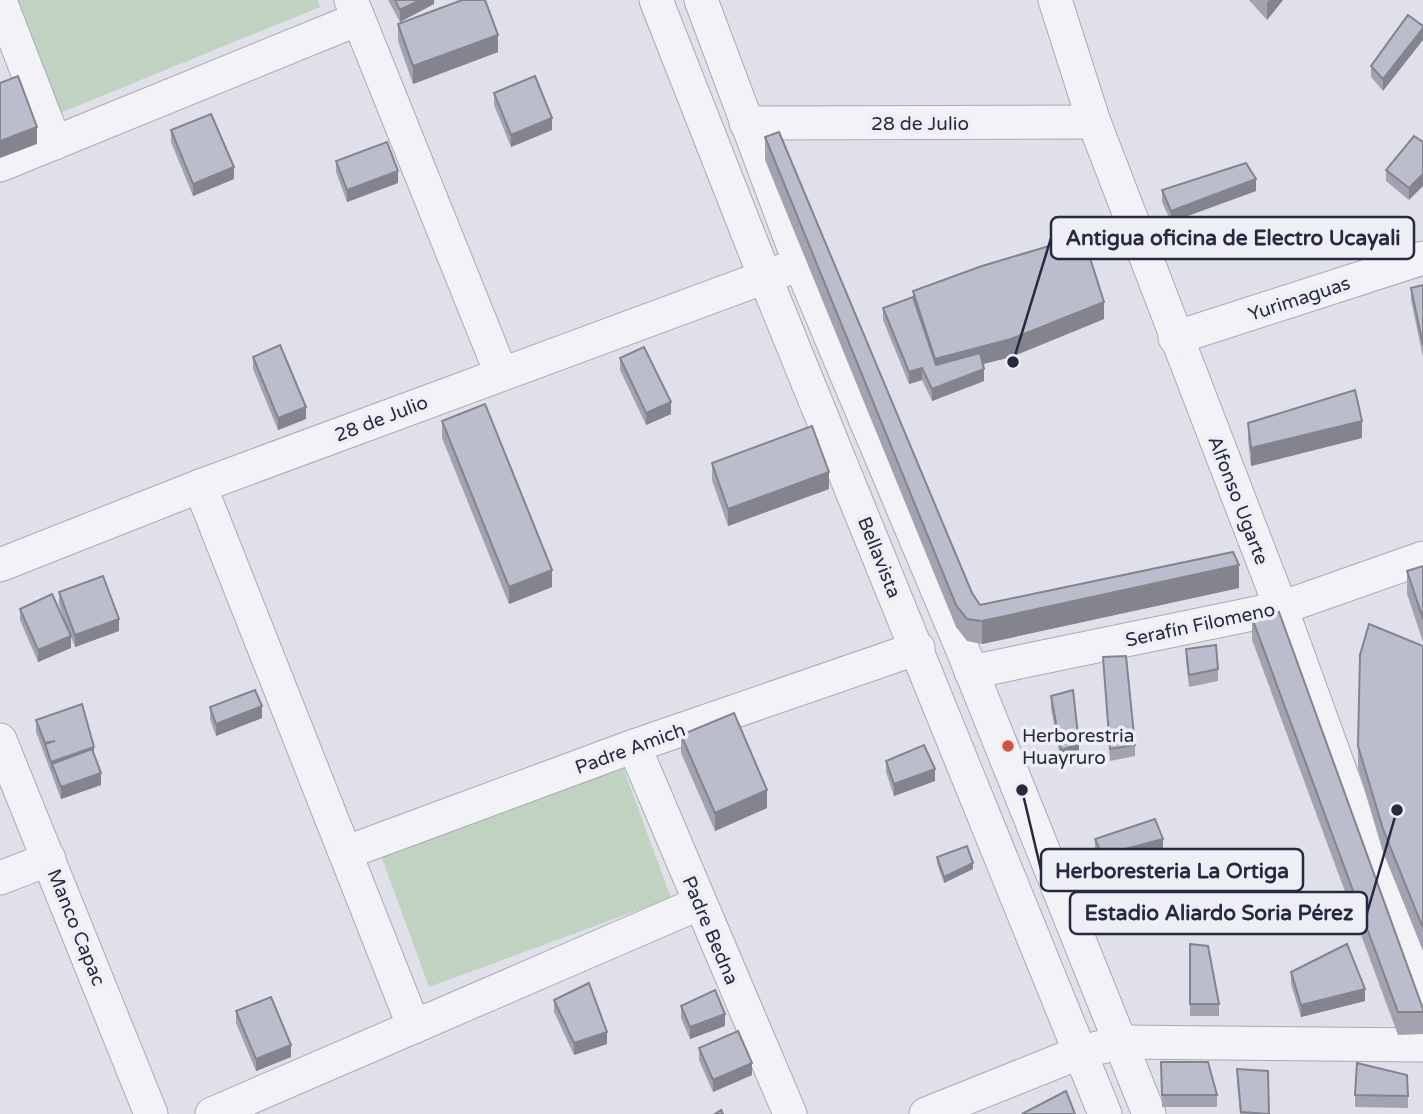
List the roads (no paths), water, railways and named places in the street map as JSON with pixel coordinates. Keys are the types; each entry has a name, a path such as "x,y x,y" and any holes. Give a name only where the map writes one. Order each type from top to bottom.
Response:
{"street":[{"name":"Bellavista","path":"656,0 765,277 918,648 1105,1114"},
{"name":"Bellavista","path":"701,0 800,264 971,672 1149,1114"},
{"name":"Alfonso Ugarte","path":"1055,0 1094,122 1281,608 1423,1000"},
{"path":"0,1 55,143"},
{"path":"0,165 354,10 501,373"},
{"name":"28 de Julio","path":"746,123 1094,122"},
{"name":"Yurimaguas","path":"1175,338 1423,258"},
{"name":"28 de Julio","path":"0,565 501,373 800,264"},
{"path":"201,486 414,1027"},
{"name":"Serafín Filomeno","path":"971,672 1281,608 1423,558"},
{"name":"Padre Amich","path":"345,853 634,746 918,648"},
{"name":"Manco Capac","path":"0,740 151,1114"},
{"name":"Padre Bedna","path":"634,746 790,1114"},
{"path":"0,878 49,859"},
{"path":"212,1114 699,903"},
{"path":"926,1114 1081,1052 1122,1042 1423,1045"}],"place":[{"name":"Antigua oficina de Electro Ucayali","path":"1013,362"},
{"name":"Herborestria Huayruro","path":"1008,746"},
{"name":"Herboresteria La Ortiga","path":"1022,790"},
{"name":"Estadio Aliardo Soria Pérez","path":"1397,810"}]}
